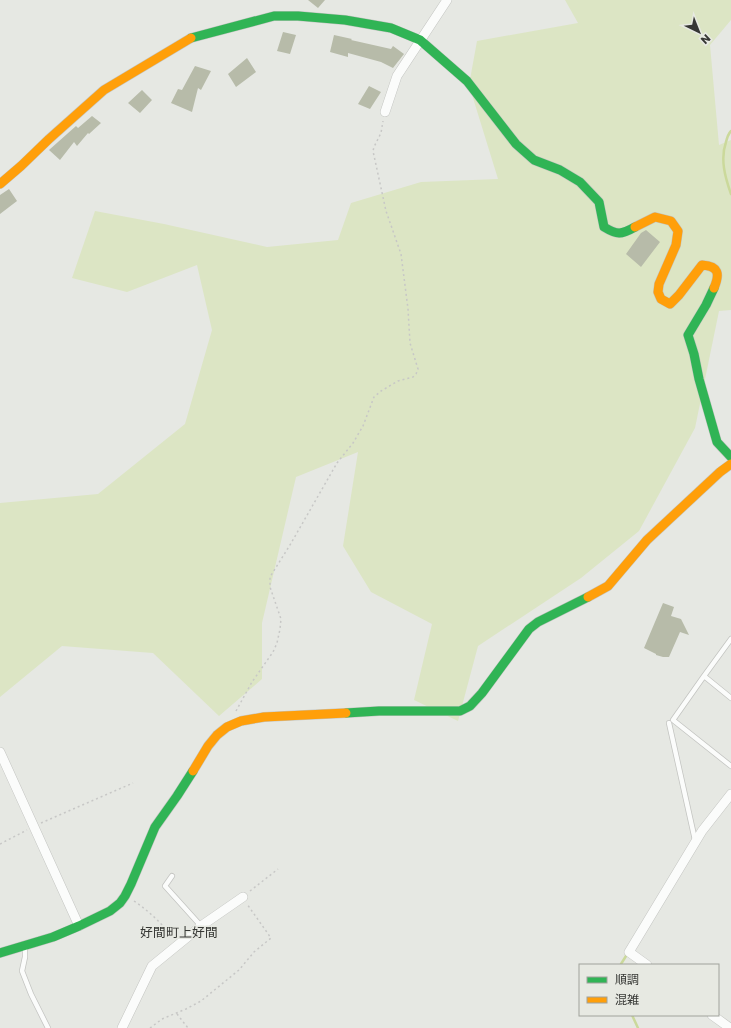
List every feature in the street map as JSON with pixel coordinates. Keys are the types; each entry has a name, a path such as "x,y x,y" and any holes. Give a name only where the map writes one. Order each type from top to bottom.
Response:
{"street":[{"path":"385,112 397,76 447,0"},
{"path":"0,184 104,90 192,37 274,16 298,16 345,20 391,28 420,40 467,81 516,144 534,160 560,170 580,182 599,202 604,227 614,233 626,232 655,216 671,221 678,231 676,245 659,284 658,292 661,299 670,304 679,296 694,273 702,265 710,265 716,269 718,277 712,292 688,336 718,442 731,457"},
{"path":"0,953 53,937 110,911 120,903 125,896 154,827 177,796 208,746 227,727 240,721 264,717 379,711 452,712 460,711 470,706 482,693 529,629 538,622 608,586 647,540 720,472 731,464"},
{"path":"0,752 79,926"},
{"path":"645,964 629,952 702,831 731,794"},
{"path":"122,1028 152,966 178,943 242,897"},
{"path":"713,1016 730,1028"}],"lane":[{"path":"731,639 673,720 731,766"},
{"path":"704,676 731,698"},
{"path":"669,723 696,842"},
{"path":"172,876 165,886 201,926"},
{"path":"25,946 25,957 22,971 31,994 48,1028"}],"path":[{"path":"227,727 252,682 273,652 277,643 281,619 270,587 270,577 337,463 363,426 374,398 381,391 398,381 413,377 418,369 410,343 408,309 401,254 386,211 373,151 381,133 385,112"},
{"path":"0,844 34,826 133,783"},
{"path":"150,1028 162,1019 201,1001 239,970 254,952 271,938 242,897 278,869"},
{"path":"125,896 147,910 178,943"},
{"path":"177,1013 188,1028"}],"green space":[{"path":"565,0 731,0 731,20 710,45 719,145 731,140 731,310 719,311 695,428 639,531 581,578 478,646 458,721 414,700 432,624 371,592 343,546 358,452 296,477 262,623 262,679 219,716 153,653 62,646 0,697 0,503 98,494 185,424 212,330 197,265 127,292 72,278 95,211 164,224 267,247 338,240 351,203 421,182 498,179 469,85 477,41 578,23"}],"building":[{"path":"308,0 325,0 318,8"},
{"path":"283,32 296,35 290,54 277,51"},
{"path":"334,35 391,49 393,46 404,54 393,68 381,62 348,53 348,57 330,52"},
{"path":"247,58 256,72 236,87 228,74"},
{"path":"195,66 211,71 201,90 198,88 192,112 171,103 178,89 182,90"},
{"path":"369,86 381,92 370,109 358,104"},
{"path":"142,90 152,100 140,113 128,103"},
{"path":"92,116 101,123 89,134 88,133 77,146 74,142 60,160 49,150 76,126 78,128"},
{"path":"9,189 17,201 0,214 0,195"},
{"path":"646,230 660,242 641,267 626,254 641,233"},
{"path":"663,603 674,607 671,616 681,619 689,635 680,632 669,657 656,655 644,648"}],"waterway":[{"path":"731,131 729,133 723,155 725,175 731,194"},
{"path":"621,964 626,956"},
{"path":"632,1016 638,1028"}],"traffic: fast":[{"path":"191,38 274,16 298,16 345,20 391,28 420,40 467,81 516,144 534,160 560,170 580,182 599,202 604,227 616,233 626,232 635,227"},
{"path":"714,288 706,305 688,335 717,442 731,457"},
{"path":"346,713 379,711 460,711 470,706 482,693 529,629 538,622 588,597"},
{"path":"0,953 53,937 110,911 120,903 131,884 155,827 193,771"}],"traffic: slow":[{"path":"0,184 104,90 191,38"},
{"path":"635,227 655,217 671,221 678,231 676,245 659,284 658,292 661,299 670,304 679,295 702,265 712,267 717,272 717,279 714,288"},
{"path":"588,597 608,586 647,540 720,472 731,464"},
{"path":"193,771 208,746 217,735 227,727 241,721 264,717 346,713"}],"district":[{"name":"好間町上好間","path":"179,932"}]}
